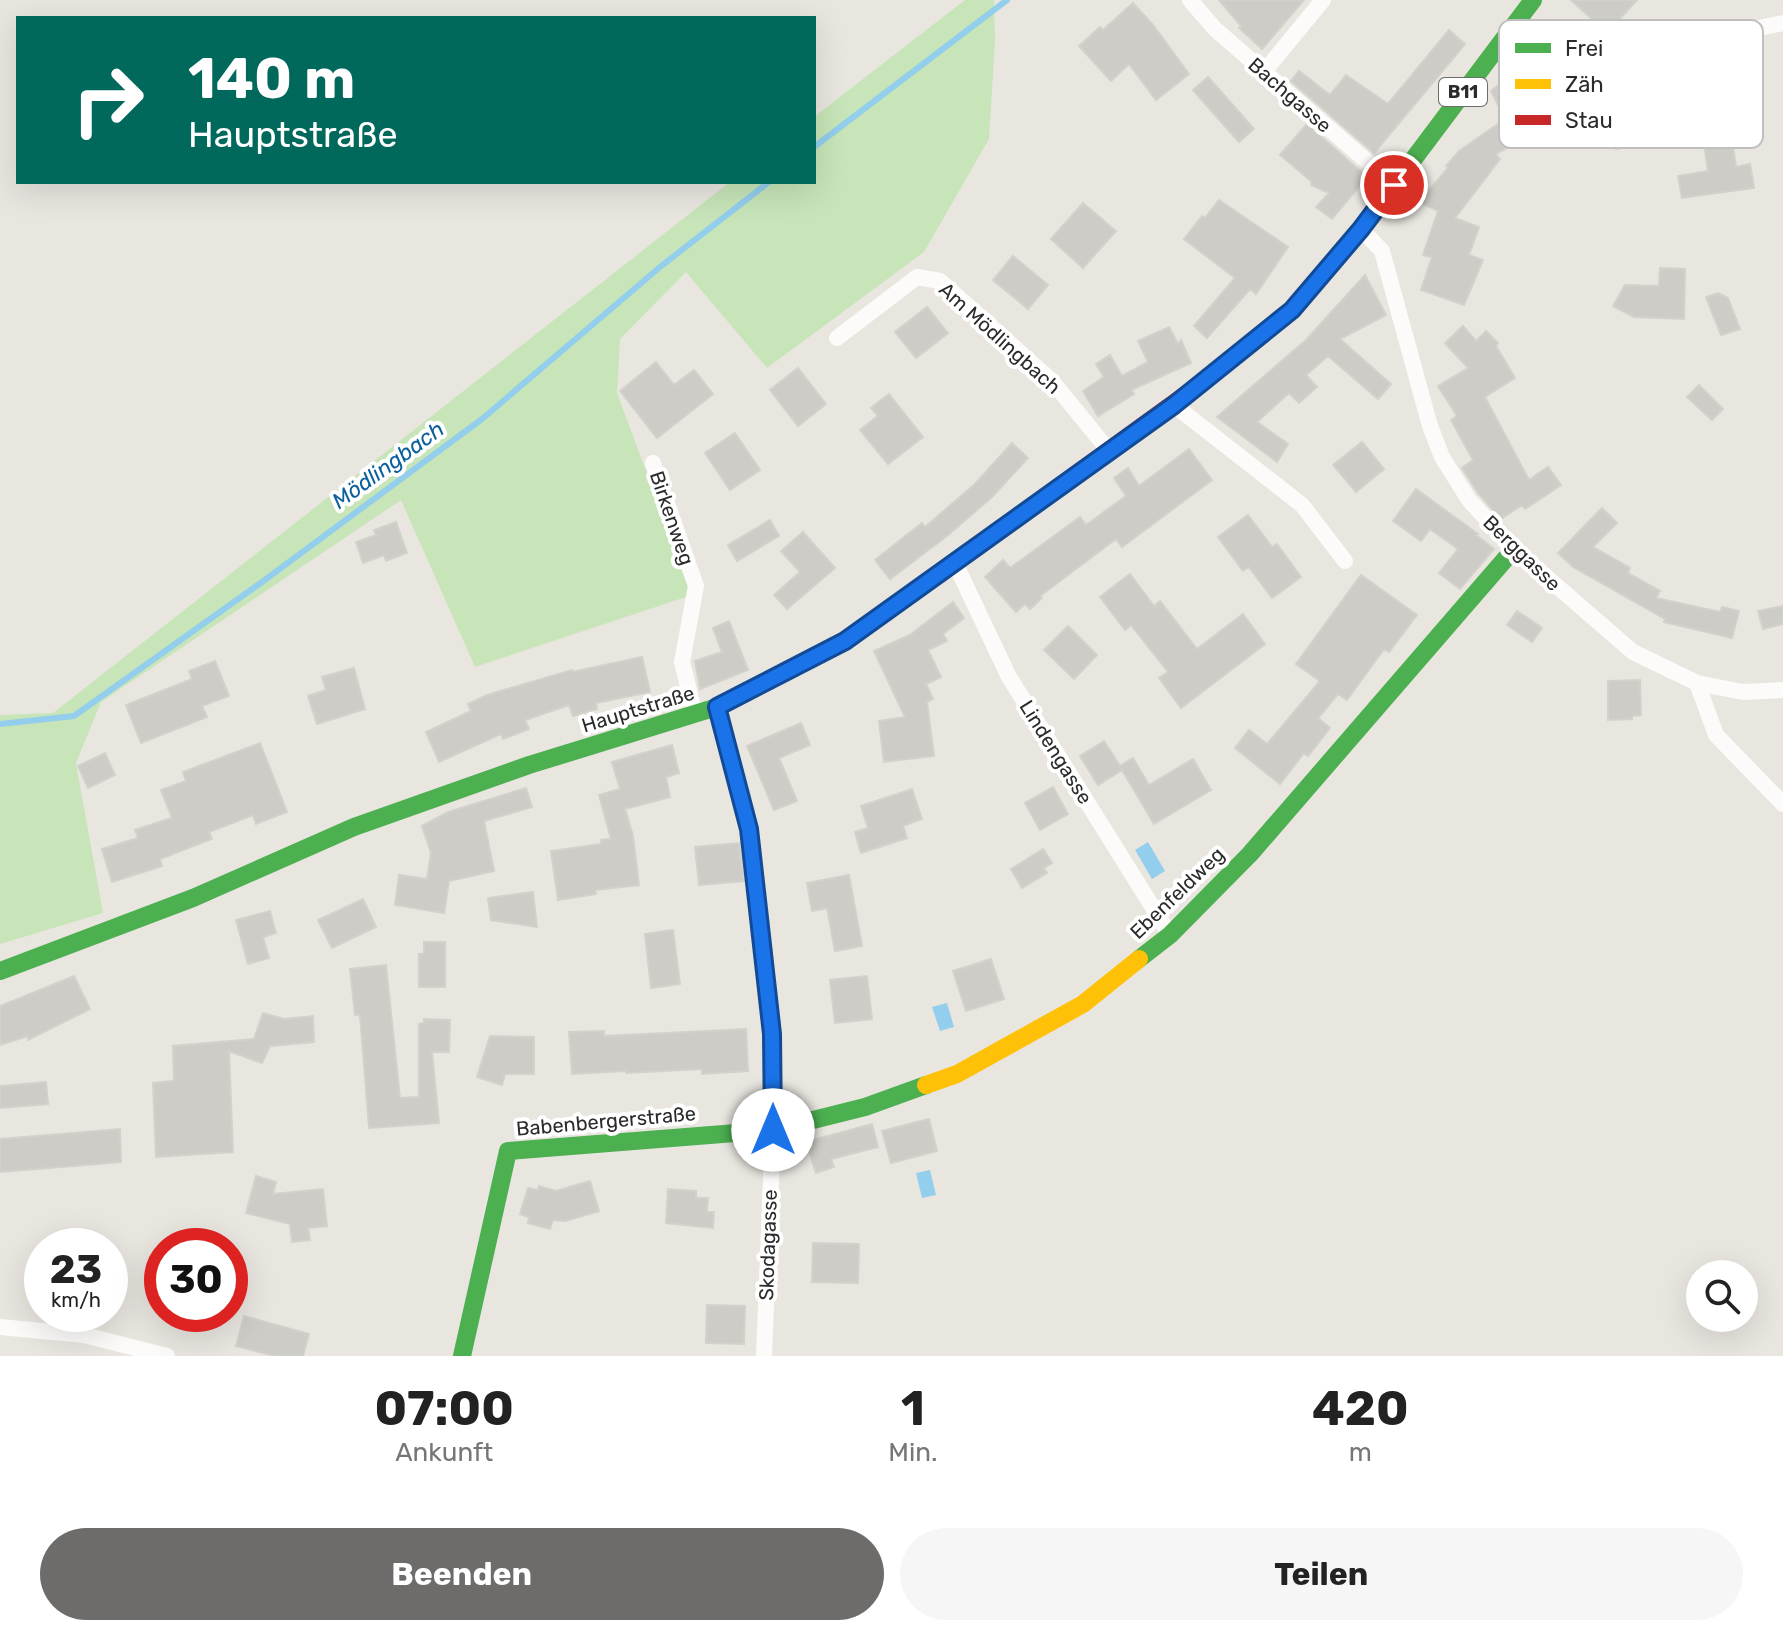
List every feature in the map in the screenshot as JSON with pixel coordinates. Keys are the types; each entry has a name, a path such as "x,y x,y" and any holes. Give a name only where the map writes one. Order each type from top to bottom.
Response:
{"main road":[{"name":"Hauptstraße","path":"1518,20 1533,0"},
{"name":"Hauptstraße","path":"0,971 193,898 354,827 529,765 717,707 845,641 1174,405 1292,310 1361,229 1499,45"},
{"name":"Ebenfeldweg","path":"773,1130 865,1107 957,1074 1083,1004 1170,935 1250,854 1514,549"},
{"name":"Babenbergerstraße","path":"462,1356 508,1151 773,1130"}],"street":[{"name":"Bachgasse","path":"1190,0 1215,29 1263,73 1394,185"},
{"path":"1263,73 1323,0"},
{"path":"1763,27 1783,23"},
{"name":"Berggasse","path":"1361,229 1382,251 1430,426 1442,457 1469,500 1514,549 1633,652 1697,683 1743,692 1783,690"},
{"name":"Am Mödlingbach","path":"837,338 917,277 940,281 1052,381 1109,451"},
{"path":"1174,405 1302,505 1345,561"},
{"name":"Birkenweg","path":"653,463 696,586 682,662 695,715"},
{"name":"Lindengasse","path":"955,563 1009,677 1170,935"},
{"path":"1697,683 1716,735 1783,804"},
{"name":"Skodagasse","path":"717,707 749,829 772,1034 773,1130 764,1356"},
{"path":"0,1327 84,1335 167,1356"}],"green space":[{"path":"965,0 994,0 995,41 989,139 924,252 767,368 686,272 620,339 617,393 692,595 475,667 401,500 101,702 76,763 103,913 0,944 0,715 53,713 727,184 816,184 816,115"}],"water":[{"path":"1148,842 1165,871 1152,879 1135,850"},
{"path":"947,1003 954,1027 940,1031 932,1007"},
{"path":"930,1170 936,1195 922,1198 916,1173"}],"building":[{"path":"1219,0 1304,0 1262,49 1239,28 1241,26"},
{"path":"1571,0 1637,0 1619,20 1593,20"},
{"path":"1133,3 1189,74 1156,100 1129,64 1111,81 1079,46 1100,27 1103,30"},
{"path":"1449,30 1465,44 1374,153 1291,81 1299,71 1330,95 1346,75 1388,104"},
{"path":"1208,77 1254,129 1239,142 1193,90"},
{"path":"1499,84 1499,107 1491,91"},
{"path":"1499,123 1499,148 1507,148 1496,154 1500,159 1455,218 1479,227 1469,255 1483,260 1464,305 1421,290 1432,257 1423,255 1438,211 1419,202 1459,151"},
{"path":"1307,124 1367,177 1332,219 1316,207 1329,193 1311,185 1312,182 1280,155"},
{"path":"1705,148 1733,148 1736,167 1750,164 1754,188 1682,198 1678,176 1708,171"},
{"path":"1219,200 1288,247 1256,294 1250,289 1207,338 1194,326 1235,278 1184,239"},
{"path":"1083,203 1116,231 1083,268 1051,239"},
{"path":"1013,256 1048,285 1028,309 993,280"},
{"path":"1660,268 1685,269 1684,319 1634,317 1613,306 1625,285 1659,286"},
{"path":"1365,275 1386,315 1340,339 1391,384 1378,399 1328,356 1306,375 1317,387 1299,403 1289,393 1257,422 1288,444 1277,462 1217,417 1306,340"},
{"path":"1718,293 1728,298 1740,329 1721,335 1706,297"},
{"path":"927,307 948,333 916,358 895,332"},
{"path":"1463,326 1476,341 1486,331 1498,343 1496,346 1515,378 1485,397 1529,480 1548,467 1561,485 1525,509 1522,505 1501,519 1478,493 1462,468 1473,460 1451,420 1457,416 1438,386 1468,368 1445,343"},
{"path":"1169,327 1178,344 1181,340 1191,363 1131,390 1134,394 1098,416 1083,391 1104,377 1096,364 1110,355 1122,376 1148,362 1138,341"},
{"path":"656,362 674,385 694,370 713,394 657,438 620,391"},
{"path":"798,368 826,404 798,426 770,390"},
{"path":"1699,385 1723,409 1712,420 1687,397"},
{"path":"889,394 923,437 888,464 860,430 878,416 871,408"},
{"path":"735,433 760,470 730,490 705,453"},
{"path":"1362,442 1384,469 1356,492 1333,465"},
{"path":"1012,443 1028,458 992,497 890,579 875,560 922,523 925,527 975,484"},
{"path":"1189,449 1212,480 1122,547 1116,539 1040,596 1042,598 1030,609 1025,604 1016,612 985,577 1003,560 1010,568 1080,517 1086,525 1126,496 1114,478 1128,468 1139,486"},
{"path":"1416,489 1494,549 1460,589 1439,573 1458,549 1430,529 1421,541 1393,521"},
{"path":"1602,508 1617,523 1593,547 1630,568 1628,573 1660,591 1656,598 1720,612 1722,607 1739,611 1732,638 1664,622 1665,619 1573,567 1558,553"},
{"path":"1248,515 1272,547 1277,544 1301,577 1272,598 1249,567 1243,571 1218,537"},
{"path":"770,520 779,536 737,561 728,545"},
{"path":"396,522 407,553 386,561 384,555 363,563 356,542 376,535 374,530"},
{"path":"803,532 835,568 787,609 774,595 800,572 781,551"},
{"path":"1130,574 1154,606 1160,601 1197,649 1243,614 1265,644 1181,708 1159,678 1168,672 1131,625 1125,630 1100,597"},
{"path":"1361,575 1417,615 1389,652 1384,649 1347,700 1338,694 1318,718 1330,728 1308,756 1304,753 1280,784 1235,748 1249,730 1267,744 1320,681 1296,664"},
{"path":"953,602 964,618 943,634 947,641 928,650 941,677 926,684 933,699 927,702 934,756 884,762 879,721 905,717 874,651 910,635"},
{"path":"1783,606 1783,624 1763,629 1758,611"},
{"path":"1517,611 1542,628 1532,642 1507,625"},
{"path":"729,621 748,670 700,689 695,661 722,652 713,628"},
{"path":"1068,626 1097,655 1074,679 1044,650"},
{"path":"642,657 650,692 596,703 597,709 573,716 569,705 525,720 529,729 503,739 501,734 439,762 426,732 471,711 468,704 487,695 572,670"},
{"path":"215,661 229,696 202,706 207,717 141,743 126,705 192,679 189,671"},
{"path":"354,668 365,709 317,724 308,696 326,690 322,677"},
{"path":"1640,680 1641,715 1632,716 1632,719 1608,720 1608,681"},
{"path":"801,723 810,745 779,758 797,801 774,810 747,746"},
{"path":"1104,741 1120,766 1133,758 1149,785 1193,759 1211,790 1154,824 1122,770 1098,785 1080,756"},
{"path":"260,743 287,812 256,824 253,815 209,832 212,839 160,859 162,866 112,882 102,849 138,838 135,830 172,818 161,790 186,781 183,772"},
{"path":"672,745 679,773 666,777 670,797 625,809 633,836 639,885 595,890 596,894 558,900 551,851 601,844 601,840 611,839 599,795 620,789 612,762"},
{"path":"105,753 115,775 88,788 78,766"},
{"path":"1053,787 1068,814 1040,830 1025,803"},
{"path":"526,788 532,807 484,821 494,871 449,881 444,913 395,905 399,875 427,879 431,853 422,826 448,812"},
{"path":"912,789 922,819 903,826 907,838 861,853 855,832 868,828 861,806"},
{"path":"739,843 744,881 699,885 695,847"},
{"path":"1043,849 1052,863 1044,868 1047,873 1022,888 1011,869"},
{"path":"849,875 862,946 835,951 827,908 812,911 807,883"},
{"path":"533,892 537,927 491,920 488,898"},
{"path":"363,899 376,927 332,948 318,920"},
{"path":"270,911 276,933 263,937 269,958 248,964 236,920"},
{"path":"673,930 680,984 651,988 645,934"},
{"path":"424,942 445,942 445,987 419,987 419,954 424,954"},
{"path":"991,959 1004,999 966,1011 953,971"},
{"path":"386,965 400,1098 419,1097 419,1024 424,1023 424,1019 450,1020 449,1052 432,1052 439,1123 369,1128 360,1015 355,1015 350,969"},
{"path":"74,976 90,1009 28,1040 28,1036 0,1045 0,1006"},
{"path":"867,976 872,1019 835,1023 830,980"},
{"path":"263,1013 284,1019 313,1016 314,1042 270,1046 262,1063 229,1051 233,1152 156,1157 153,1083 174,1081 173,1046 254,1039"},
{"path":"746,1029 748,1071 702,1074 702,1069 572,1074 569,1032 604,1031 604,1036"},
{"path":"490,1036 534,1037 534,1074 505,1074 502,1085 477,1077"},
{"path":"46,1082 48,1104 0,1108 0,1086"},
{"path":"929,1119 937,1151 891,1163 882,1131"},
{"path":"872,1124 878,1147 831,1159 834,1167 816,1173 806,1142"},
{"path":"120,1129 121,1162 0,1172 0,1139"},
{"path":"256,1176 276,1182 273,1194 323,1189 327,1226 308,1228 310,1240 292,1242 290,1224 246,1213"},
{"path":"590,1181 599,1211 565,1221 553,1220 550,1229 528,1223 529,1217 520,1214 528,1188 538,1190 539,1186 556,1191"},
{"path":"668,1189 696,1191 696,1198 708,1198 707,1212 714,1212 713,1228 666,1223"},
{"path":"813,1243 859,1244 858,1283 812,1282"},
{"path":"707,1305 745,1306 744,1344 706,1343"},
{"path":"248,1317 309,1334 303,1356 275,1356 236,1346 240,1332 248,1332"}],"waterway":[{"name":"Mödlingbach","path":"816,145 1007,0"},
{"name":"Mödlingbach","path":"0,724 74,716 482,419 660,267 766,184"}],"traffic: fast":[{"path":"1518,20 1533,0"},
{"path":"1199,385 1292,310 1361,229 1499,45"},
{"path":"1139,959 1170,935 1250,854 1514,549"},
{"path":"0,971 193,898 354,827 529,765 717,707 845,641 950,566"},
{"path":"462,1356 508,1151 773,1130 865,1107 926,1085"}],"traffic: slow":[{"path":"926,1085 957,1074 1083,1004 1139,959"}],"traffic: jam":[{"path":"950,566 1199,385"}],"route":[{"path":"773,1130 772,1034 749,829 717,707 845,641 1174,405 1292,310 1394,185"}]}
